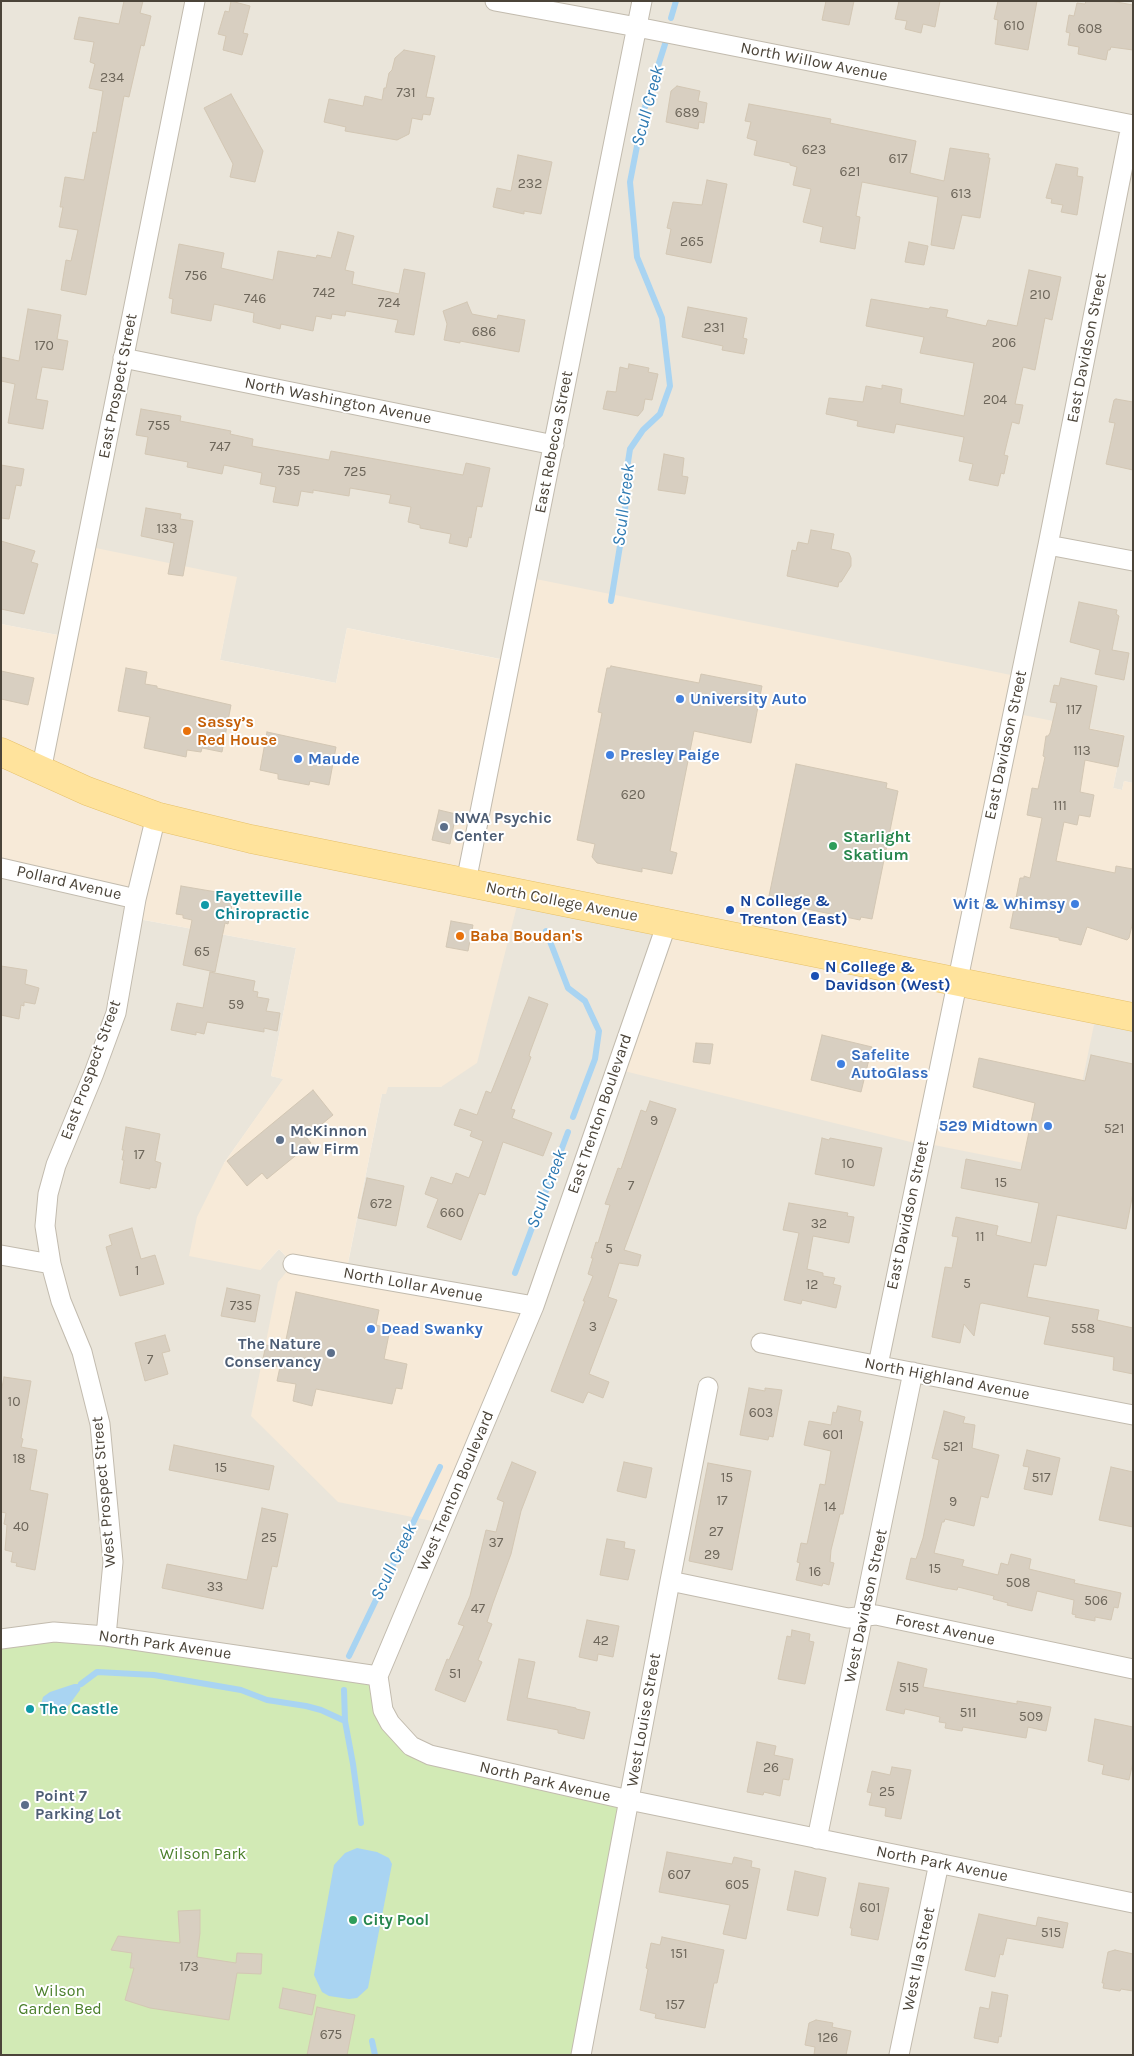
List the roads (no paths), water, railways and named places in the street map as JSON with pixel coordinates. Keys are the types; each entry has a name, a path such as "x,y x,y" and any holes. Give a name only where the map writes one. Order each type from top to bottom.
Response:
{"main road":[{"name":"North College Avenue","path":"1,752 87,791 156,816 250,838 1133,1017"}],"street":[{"name":"East Prospect Street","path":"40,771 195,1"},
{"name":"North Willow Avenue","path":"495,1 637,27 1132,125"},
{"name":"East Rebecca Street","path":"466,882 642,1"},
{"name":"East Davidson Street","path":"878,1365 956,981 1048,545 1132,125"},
{"name":"North Washington Avenue","path":"123,358 554,445"},
{"path":"1048,545 1133,562"},
{"name":"East Prospect Street","path":"50,1264 45,1226 48,1194 56,1165 94,1073 116,1012 136,898 156,816"},
{"name":"Pollard Avenue","path":"1,868 136,898"},
{"name":"East Trenton Boulevard","path":"534,1306 667,923"},
{"path":"1,1255 50,1264"},
{"name":"West Prospect Street","path":"50,1264 61,1301 82,1352 100,1424 113,1562 106,1636"},
{"name":"North Lollar Avenue","path":"293,1264 534,1306"},
{"name":"West Trenton Boulevard","path":"378,1676 534,1306"},
{"name":"North Highland Avenue","path":"761,1343 1133,1415"},
{"name":"West Davidson Street","path":"817,1839 913,1372"},
{"name":"West Louise Street","path":"587,2054 629,1800 708,1386"},
{"name":"Forest Avenue","path":"670,1581 848,1618 876,1615 1133,1669"},
{"name":"North Park Avenue","path":"1,1639 54,1632 106,1636 378,1676 382,1710 390,1723 412,1746 430,1755 629,1800 1133,1903"},
{"name":"West Ila Street","path":"899,2055 939,1863"}],"water":[{"path":"74,1684 81,1684 80,1690 69,1705 56,1714 43,1713 40,1708 43,1697 50,1692"},
{"name":"City Pool","path":"357,1848 377,1852 389,1858 392,1864 368,1988 357,1998 349,1999 329,1996 322,1992 314,1975 334,1865 345,1853"}],"waterway":[{"name":"Scull Creek","path":"671,18 676,1"},
{"name":"Scull Creek","path":"611,601 625,515 626,475 630,449 643,430 660,414 670,386 662,318 637,257 630,182 644,110 666,41"},
{"name":"Scull Creek","path":"546,931 568,988 585,1001 599,1031 595,1059 573,1117"},
{"name":"Scull Creek","path":"515,1273 568,1132"},
{"name":"Scull Creek","path":"349,1656 440,1467"},
{"path":"81,1684 97,1672 154,1675 241,1690 267,1700 321,1710 345,1721"},
{"name":"Scull Creek","path":"344,1690 345,1721 361,1823"},
{"name":"Scull Creek","path":"372,2041 375,2055"}],"place":[{"name":"University Auto","path":"680,699"},
{"name":"Sassy’s Red House","path":"187,731"},
{"name":"Presley Paige","path":"610,755"},
{"name":"Maude","path":"298,759"},
{"name":"NWA Psychic Center","path":"444,827"},
{"name":"Starlight Skatium","path":"833,846"},
{"name":"Wit & Whimsy","path":"1075,904"},
{"name":"Fayetteville Chiropractic","path":"205,905"},
{"name":"N College & Trenton (East)","path":"730,910"},
{"name":"Baba Boudan's","path":"460,936"},
{"name":"N College & Davidson (West)","path":"815,976"},
{"name":"Safelite AutoGlass","path":"841,1064"},
{"name":"529 Midtown","path":"1048,1126"},
{"name":"McKinnon Law Firm","path":"280,1140"},
{"name":"Dead Swanky","path":"371,1329"},
{"name":"The Nature Conservancy","path":"331,1353"},
{"name":"The Castle","path":"30,1709"},
{"name":"Point 7 Parking Lot","path":"25,1805"},
{"name":"City Pool","path":"353,1920"}],"park label":[{"name":"Wilson Park","path":"203,1854"},
{"name":"Wilson Garden Bed","path":"60,2000"}]}
